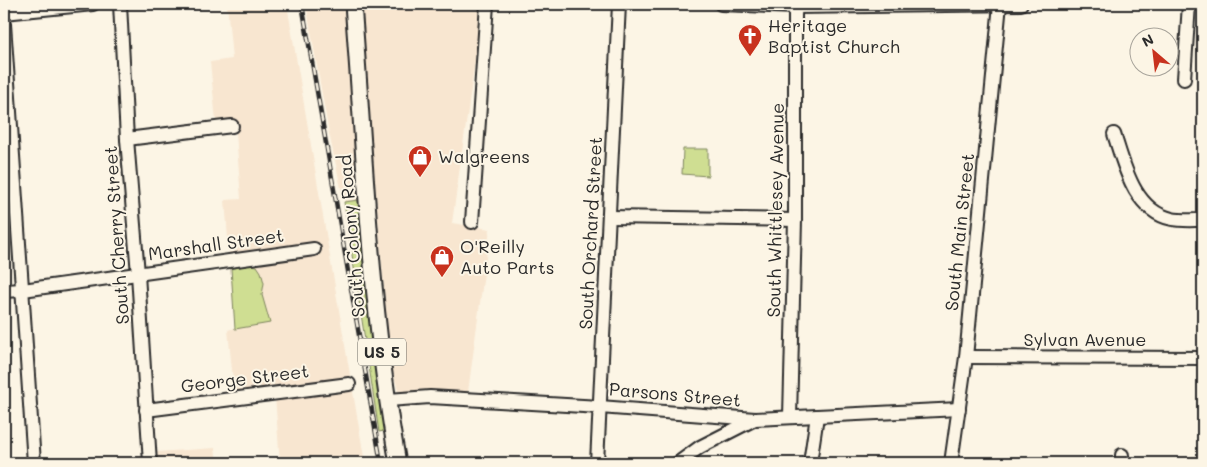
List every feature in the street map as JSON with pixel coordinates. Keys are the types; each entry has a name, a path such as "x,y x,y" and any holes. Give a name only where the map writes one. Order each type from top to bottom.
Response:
{"main road":[{"name":"South Colony Road","path":"353,4 375,300 398,463"}],"street":[{"path":"4,13 92,4"},
{"name":"South Cherry Street","path":"120,4 127,139 150,463"},
{"path":"472,222 488,4"},
{"name":"South Orchard Street","path":"597,463 619,4"},
{"path":"721,4 1020,4"},
{"name":"South Main Street","path":"952,463 966,357 1000,4"},
{"path":"1184,79 1189,4"},
{"name":"South Whittlesey Avenue","path":"790,417 795,220 796,5"},
{"path":"4,24 34,463"},
{"path":"127,139 232,126"},
{"path":"1114,134 1125,167 1138,196 1144,202 1172,219 1203,220"},
{"path":"610,217 795,220"},
{"name":"Marshall Street","path":"4,291 23,290 314,249"},
{"name":"Sylvan Avenue","path":"966,357 1203,358"},
{"name":"George Street","path":"146,410 349,384"},
{"name":"Parsons Street","path":"388,400 430,397 600,407 755,420 959,409"},
{"path":"810,463 817,416"},
{"path":"678,463 700,447 755,420"}],"shaded area":[{"path":"227,4 287,4 365,463 280,463 275,396 276,385 234,391 228,330 235,328 225,200 241,199 235,119 216,121 210,62 232,59"},
{"path":"306,4 344,4 359,200 344,202 329,133"},
{"path":"360,4 483,4 452,223 490,229 468,392 399,394 390,362"},
{"path":"215,448 217,463 158,463 157,452"}],"green space":[{"path":"683,149 708,149 708,176 682,174"},
{"path":"359,200 384,431 379,432 344,202"},
{"path":"257,266 261,272 264,283 262,295 270,323 235,329 231,268"}],"railway":[{"path":"302,4 381,463"}],"place":[{"name":"Heritage Baptist Church","path":"750,57"},
{"name":"Walgreens","path":"420,178"},
{"name":"O'Reilly Auto Parts","path":"442,278"}]}
